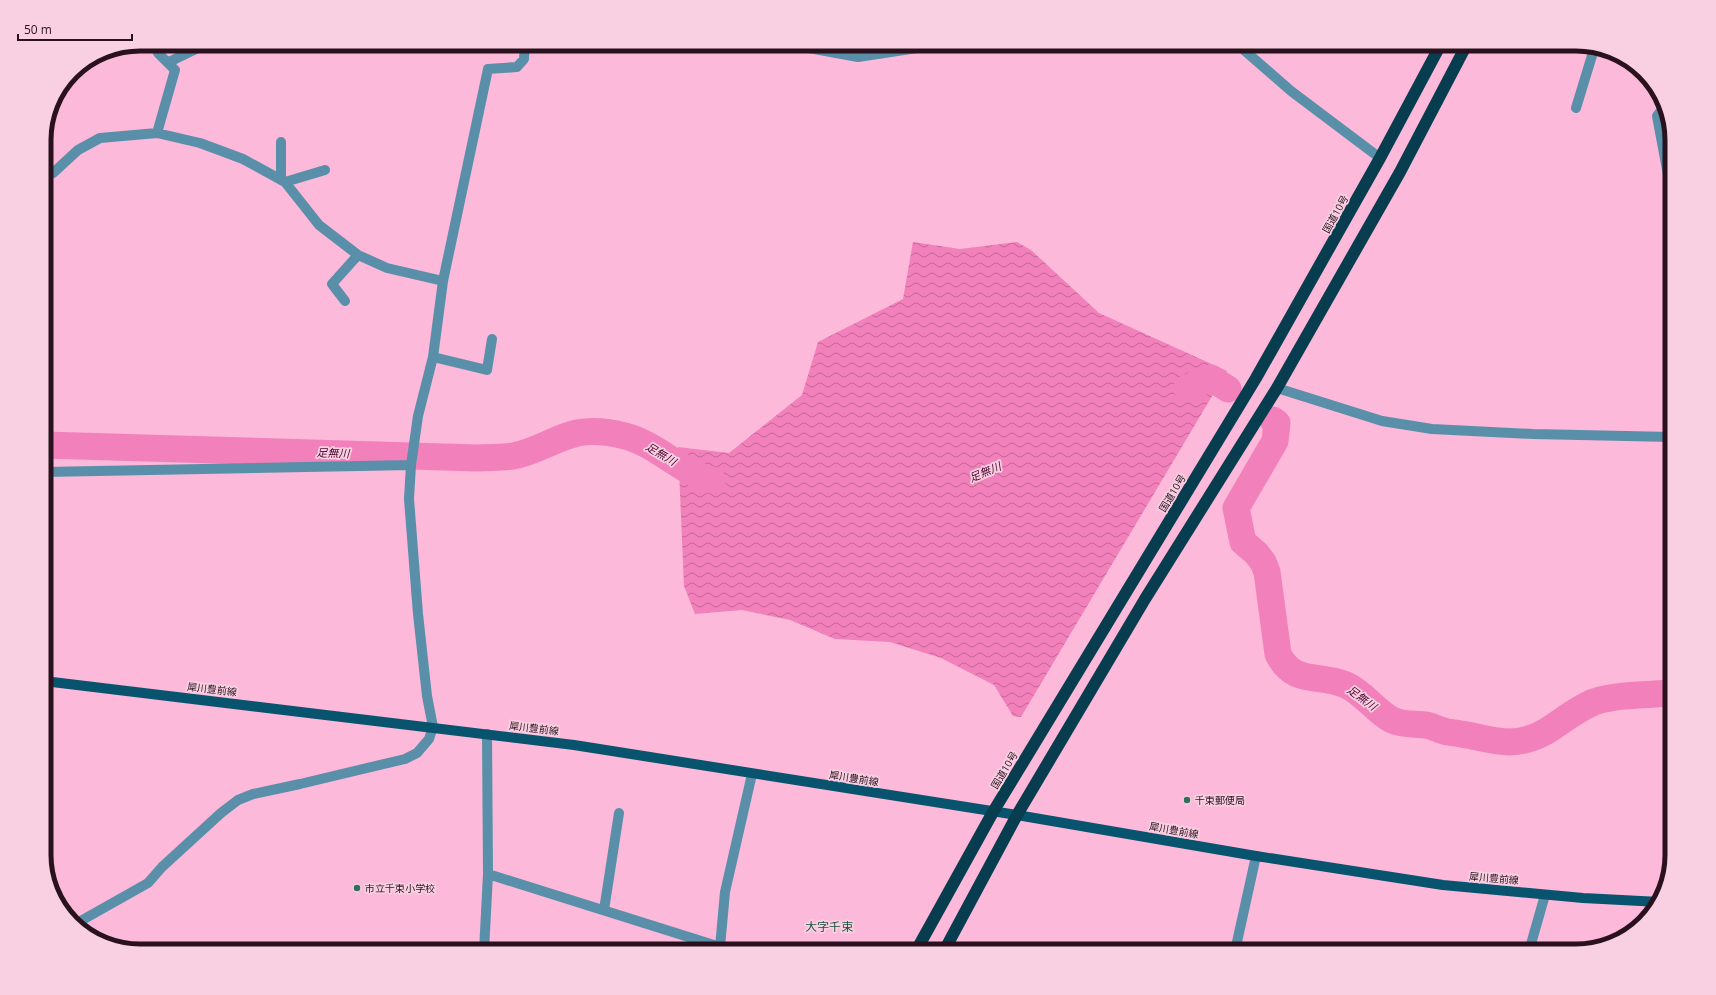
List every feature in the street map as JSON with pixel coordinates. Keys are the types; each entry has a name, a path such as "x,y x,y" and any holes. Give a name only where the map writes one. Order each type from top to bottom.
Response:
{"highway":[{"name":"国道10号","path":"920,944 993,812 1256,378 1380,158 1436,51"},
{"path":"948,944 1017,815 1145,599 1277,388 1400,172 1463,51"}],"main road":[{"name":"犀川豊前線","path":"51,682 574,745 1017,815 1256,856 1443,885 1545,895 1652,901"}],"street":[{"path":"157,51 175,70 157,133"},
{"path":"169,62 192,51"},
{"path":"80,921 148,883 162,867 221,813 238,800 253,794 405,759 417,753 429,739 433,727 427,696 417,598 409,499 411,464 418,416 433,357 442,281 467,172 488,69 518,67 524,59 525,51"},
{"path":"825,51 858,57 897,51"},
{"path":"1245,51 1291,91 1380,158"},
{"path":"1576,108 1593,53"},
{"path":"1660,112 1657,116 1665,159"},
{"path":"51,174 78,150 100,138 157,133 200,143 243,159 283,181 319,225 358,255 387,268 442,281"},
{"path":"281,142 283,181"},
{"path":"283,181 325,170"},
{"path":"345,301 332,284 358,255"},
{"path":"433,357 487,370 492,339"},
{"path":"1277,388 1382,421 1432,428 1533,434 1665,437"},
{"path":"51,472 411,464"},
{"path":"484,944 488,874 487,734"},
{"path":"720,944 725,892 752,774"},
{"path":"604,910 619,813"},
{"path":"1237,944 1256,856"},
{"path":"488,874 711,944"},
{"path":"1531,944 1545,895"}],"water":[{"path":"913,242 960,249 1017,242 1031,250 1099,313 1227,371 1021,717 1013,716 994,685 941,658 890,642 835,639 790,620 742,610 695,614 684,586 678,447 729,453 802,395 818,342 903,299"}],"waterway":[{"name":"足無川","path":"1187,388 1211,378 1228,389"},
{"name":"足無川","path":"1273,420 1277,423 1275,441 1236,508 1243,542 1256,553 1263,562 1267,572 1278,654 1284,664 1291,671 1299,675 1346,685 1352,688 1380,712 1397,722 1425,725 1448,732 1508,742 1526,740 1535,737 1582,708 1603,699 1665,693"},
{"name":"足無川","path":"51,445 477,458 513,456 530,451 569,435 577,433 601,432 625,436 637,440 648,445 689,471 712,480"}],"place":[{"name":"千束郵便局","path":"1187,800"},
{"name":"市立千束小学校","path":"357,888"}],"district":[{"name":"大字千束","path":"829,927"}]}
